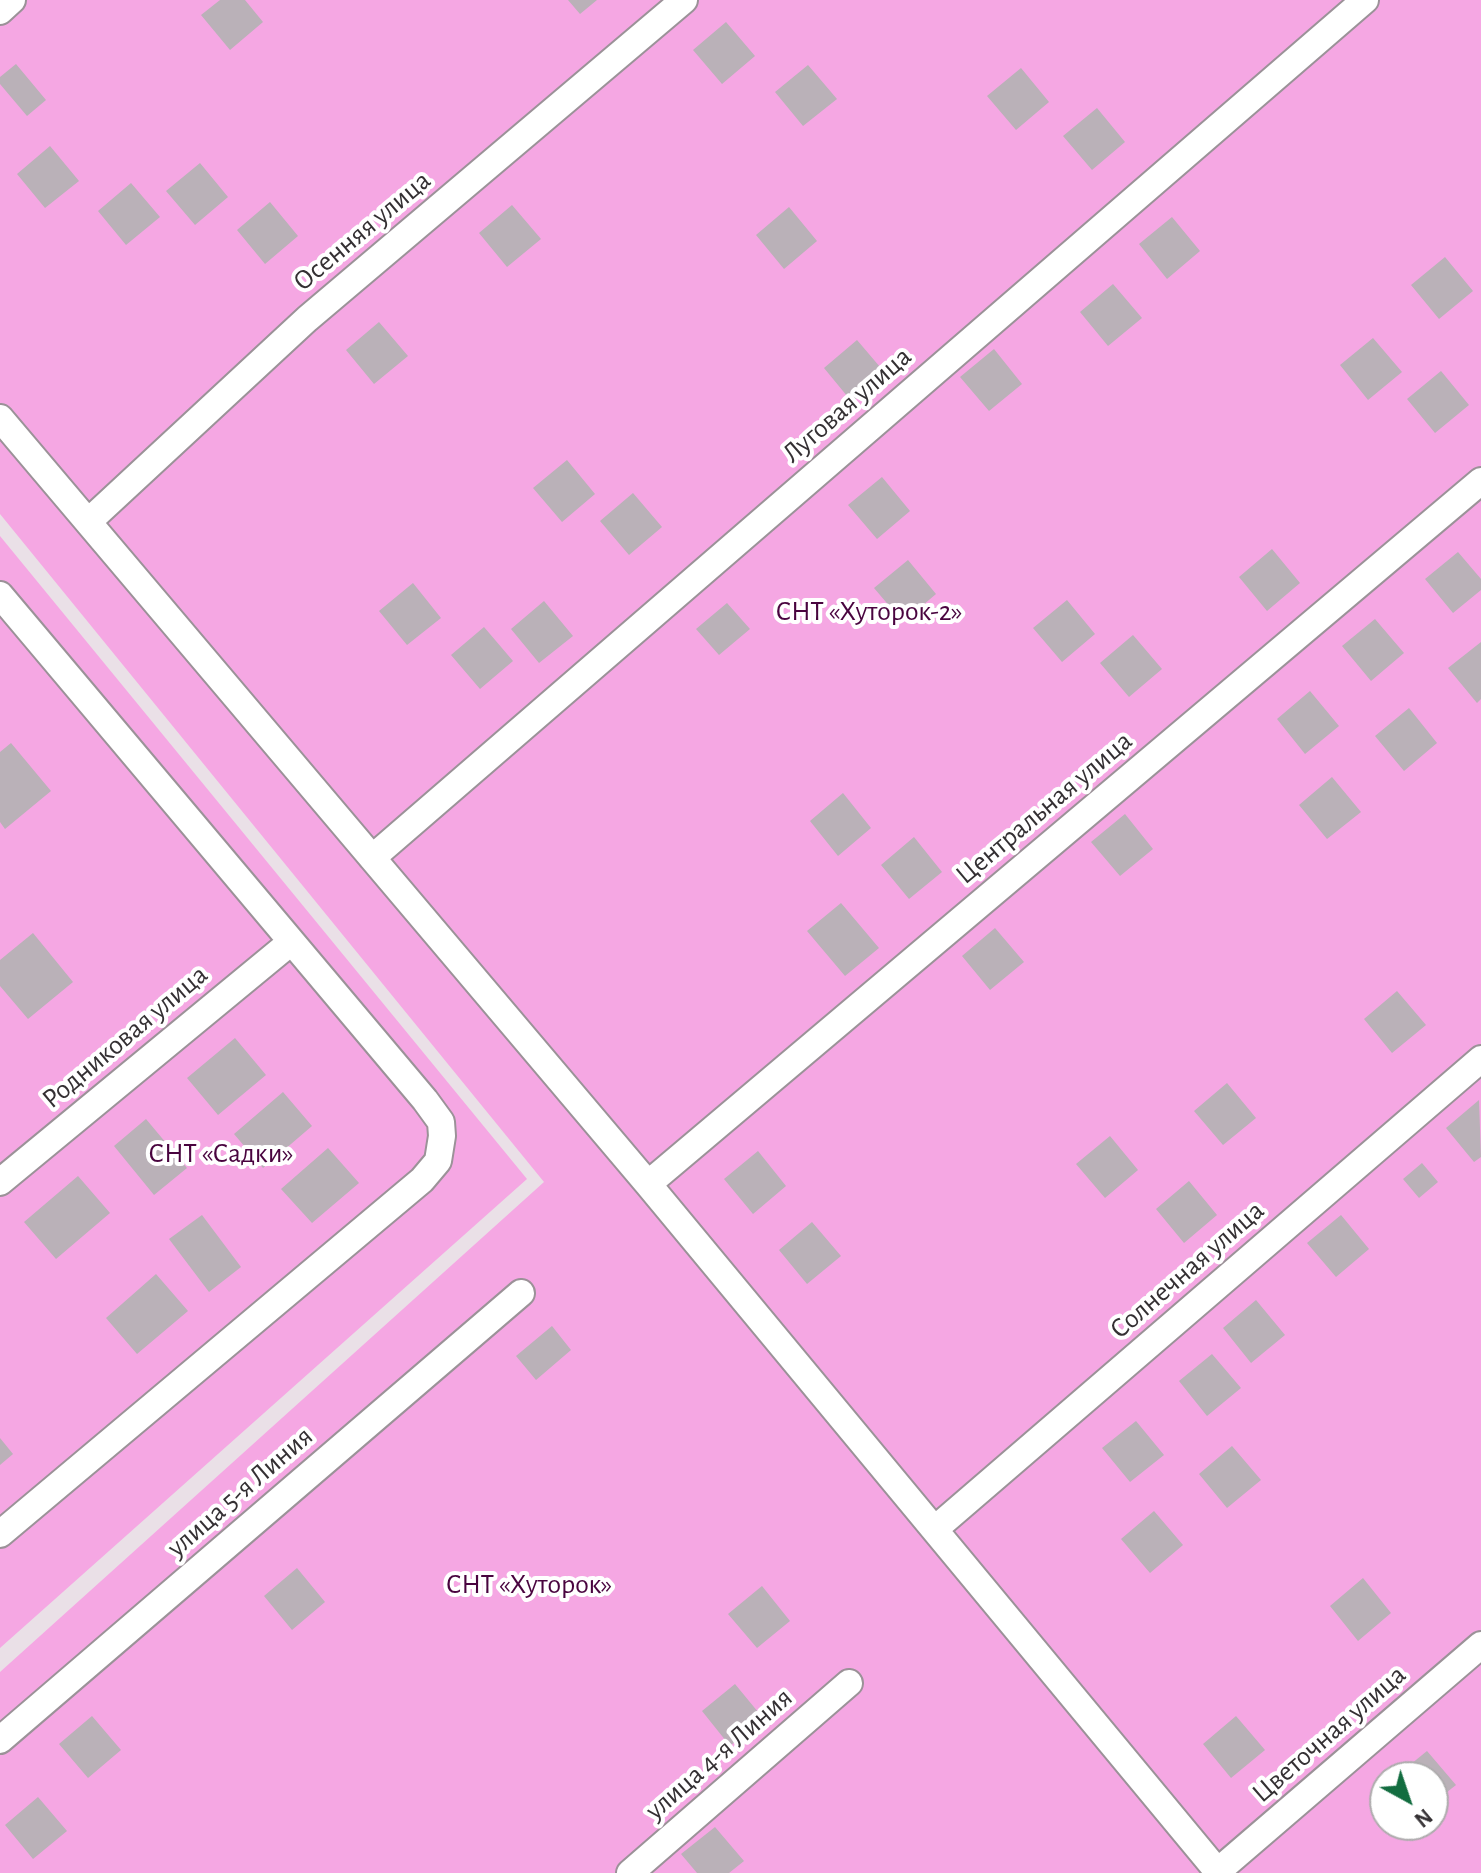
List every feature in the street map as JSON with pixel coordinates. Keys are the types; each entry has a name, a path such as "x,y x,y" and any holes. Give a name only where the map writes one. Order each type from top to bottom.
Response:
{"street":[{"path":"0,11 12,0"},
{"name":"Осенняя улица","path":"89,521 307,319 684,0"},
{"name":"Луговая улица","path":"372,858 1365,0"},
{"path":"0,418 648,1184 1218,1872"},
{"name":"Центральная улица","path":"648,1184 1481,481"},
{"path":"0,595 441,1122 438,1161 422,1180 0,1534"},
{"name":"Родниковая улица","path":"0,1182 291,942"},
{"name":"Солнечная улица","path":"935,1529 1481,1059"},
{"name":"улица 5-я Линия","path":"0,1740 521,1293"},
{"name":"Цветочная улица","path":"1218,1872 1481,1645"},
{"name":"улица 4-я Линия","path":"630,1873 849,1683"}],"green space":[{"name":"СНТ «Хуторок-2»","path":"0,0 1481,0 1481,1873 0,1873 0,1672 544,1182 0,514"},
{"name":"СНТ «Садки»","path":"0,536 527,1179 0,1648"}],"building":[{"path":"220,0 245,0 263,22 230,50 201,15"},
{"path":"568,0 597,0 580,14"},
{"path":"726,22 755,56 722,84 693,50"},
{"path":"16,64 46,100 27,116 0,84 0,77"},
{"path":"808,65 837,99 803,126 775,92"},
{"path":"1021,68 1049,102 1016,130 987,96"},
{"path":"1097,108 1125,142 1092,170 1063,136"},
{"path":"50,146 79,181 45,208 17,174"},
{"path":"200,163 228,197 195,225 166,191"},
{"path":"131,183 160,217 126,245 98,211"},
{"path":"270,202 298,236 265,264 237,230"},
{"path":"512,205 541,239 507,267 479,233"},
{"path":"789,207 817,241 784,269 756,235"},
{"path":"1172,217 1200,251 1167,279 1139,244"},
{"path":"1445,257 1473,291 1439,319 1411,285"},
{"path":"1113,284 1142,318 1108,346 1080,312"},
{"path":"379,322 408,356 374,384 346,350"},
{"path":"1373,338 1402,372 1368,400 1340,365"},
{"path":"857,340 886,374 852,402 824,368"},
{"path":"994,349 1022,384 989,411 960,377"},
{"path":"1441,371 1469,405 1435,433 1407,399"},
{"path":"567,460 595,494 562,522 533,488"},
{"path":"882,477 910,511 877,539 848,505"},
{"path":"633,493 662,527 629,555 600,521"},
{"path":"1272,549 1300,583 1267,611 1239,577"},
{"path":"1458,552 1481,579 1481,590 1453,613 1425,579"},
{"path":"908,560 936,594 903,622 874,588"},
{"path":"413,583 441,618 407,645 379,611"},
{"path":"1067,600 1095,634 1062,662 1033,628"},
{"path":"544,601 573,636 539,663 511,629"},
{"path":"727,603 750,629 719,655 696,629"},
{"path":"1375,619 1404,653 1371,681 1342,646"},
{"path":"484,627 513,661 480,689 451,655"},
{"path":"1133,635 1162,669 1129,697 1100,663"},
{"path":"1481,642 1481,699 1477,703 1448,668"},
{"path":"1310,691 1339,726 1305,754 1277,719"},
{"path":"1409,708 1437,743 1404,771 1375,736"},
{"path":"11,743 51,791 5,829 0,822 0,752"},
{"path":"1332,777 1361,812 1327,839 1299,805"},
{"path":"843,793 871,828 838,856 810,821"},
{"path":"1125,814 1153,849 1120,876 1091,842"},
{"path":"914,837 942,872 909,899 881,865"},
{"path":"841,903 879,948 845,976 807,931"},
{"path":"995,928 1024,962 990,990 962,956"},
{"path":"33,933 73,982 28,1019 0,986 0,960"},
{"path":"1397,991 1426,1025 1392,1053 1364,1019"},
{"path":"235,1038 266,1075 218,1115 187,1078"},
{"path":"1227,1083 1256,1118 1223,1145 1194,1111"},
{"path":"283,1092 312,1126 263,1168 234,1134"},
{"path":"1479,1100 1481,1157 1474,1162 1446,1128"},
{"path":"146,1119 187,1168 154,1195 114,1146"},
{"path":"1110,1136 1138,1170 1105,1198 1076,1164"},
{"path":"328,1148 359,1183 312,1223 281,1189"},
{"path":"758,1151 786,1186 753,1214 724,1179"},
{"path":"1422,1163 1438,1182 1419,1198 1403,1179"},
{"path":"78,1176 110,1213 56,1259 24,1222"},
{"path":"1189,1181 1217,1215 1184,1243 1156,1209"},
{"path":"202,1215 241,1267 209,1292 169,1239"},
{"path":"1341,1215 1369,1249 1336,1277 1307,1243"},
{"path":"812,1222 841,1256 807,1284 779,1250"},
{"path":"156,1274 188,1311 137,1354 106,1318"},
{"path":"1256,1300 1285,1335 1251,1363 1223,1328"},
{"path":"552,1326 571,1350 536,1380 516,1356"},
{"path":"1212,1354 1241,1388 1207,1416 1179,1381"},
{"path":"1136,1421 1164,1455 1130,1482 1102,1448"},
{"path":"0,1438 13,1454 0,1465"},
{"path":"1232,1446 1261,1480 1227,1508 1199,1474"},
{"path":"1154,1511 1183,1545 1150,1573 1121,1539"},
{"path":"297,1568 325,1602 292,1630 264,1596"},
{"path":"1363,1578 1391,1613 1358,1641 1330,1606"},
{"path":"762,1586 790,1621 757,1648 728,1614"},
{"path":"735,1684 763,1718 730,1746 702,1711"},
{"path":"92,1716 121,1750 88,1778 59,1744"},
{"path":"1236,1716 1265,1750 1231,1778 1203,1744"},
{"path":"1427,1751 1436,1761 1415,1761"},
{"path":"1449,1777 1456,1785 1449,1790"},
{"path":"38,1797 67,1831 33,1859 5,1825"},
{"path":"715,1827 744,1861 729,1873 697,1873 681,1854"}],"park label":[{"name":"СНТ «Хуторок»","path":"529,1585"}]}
